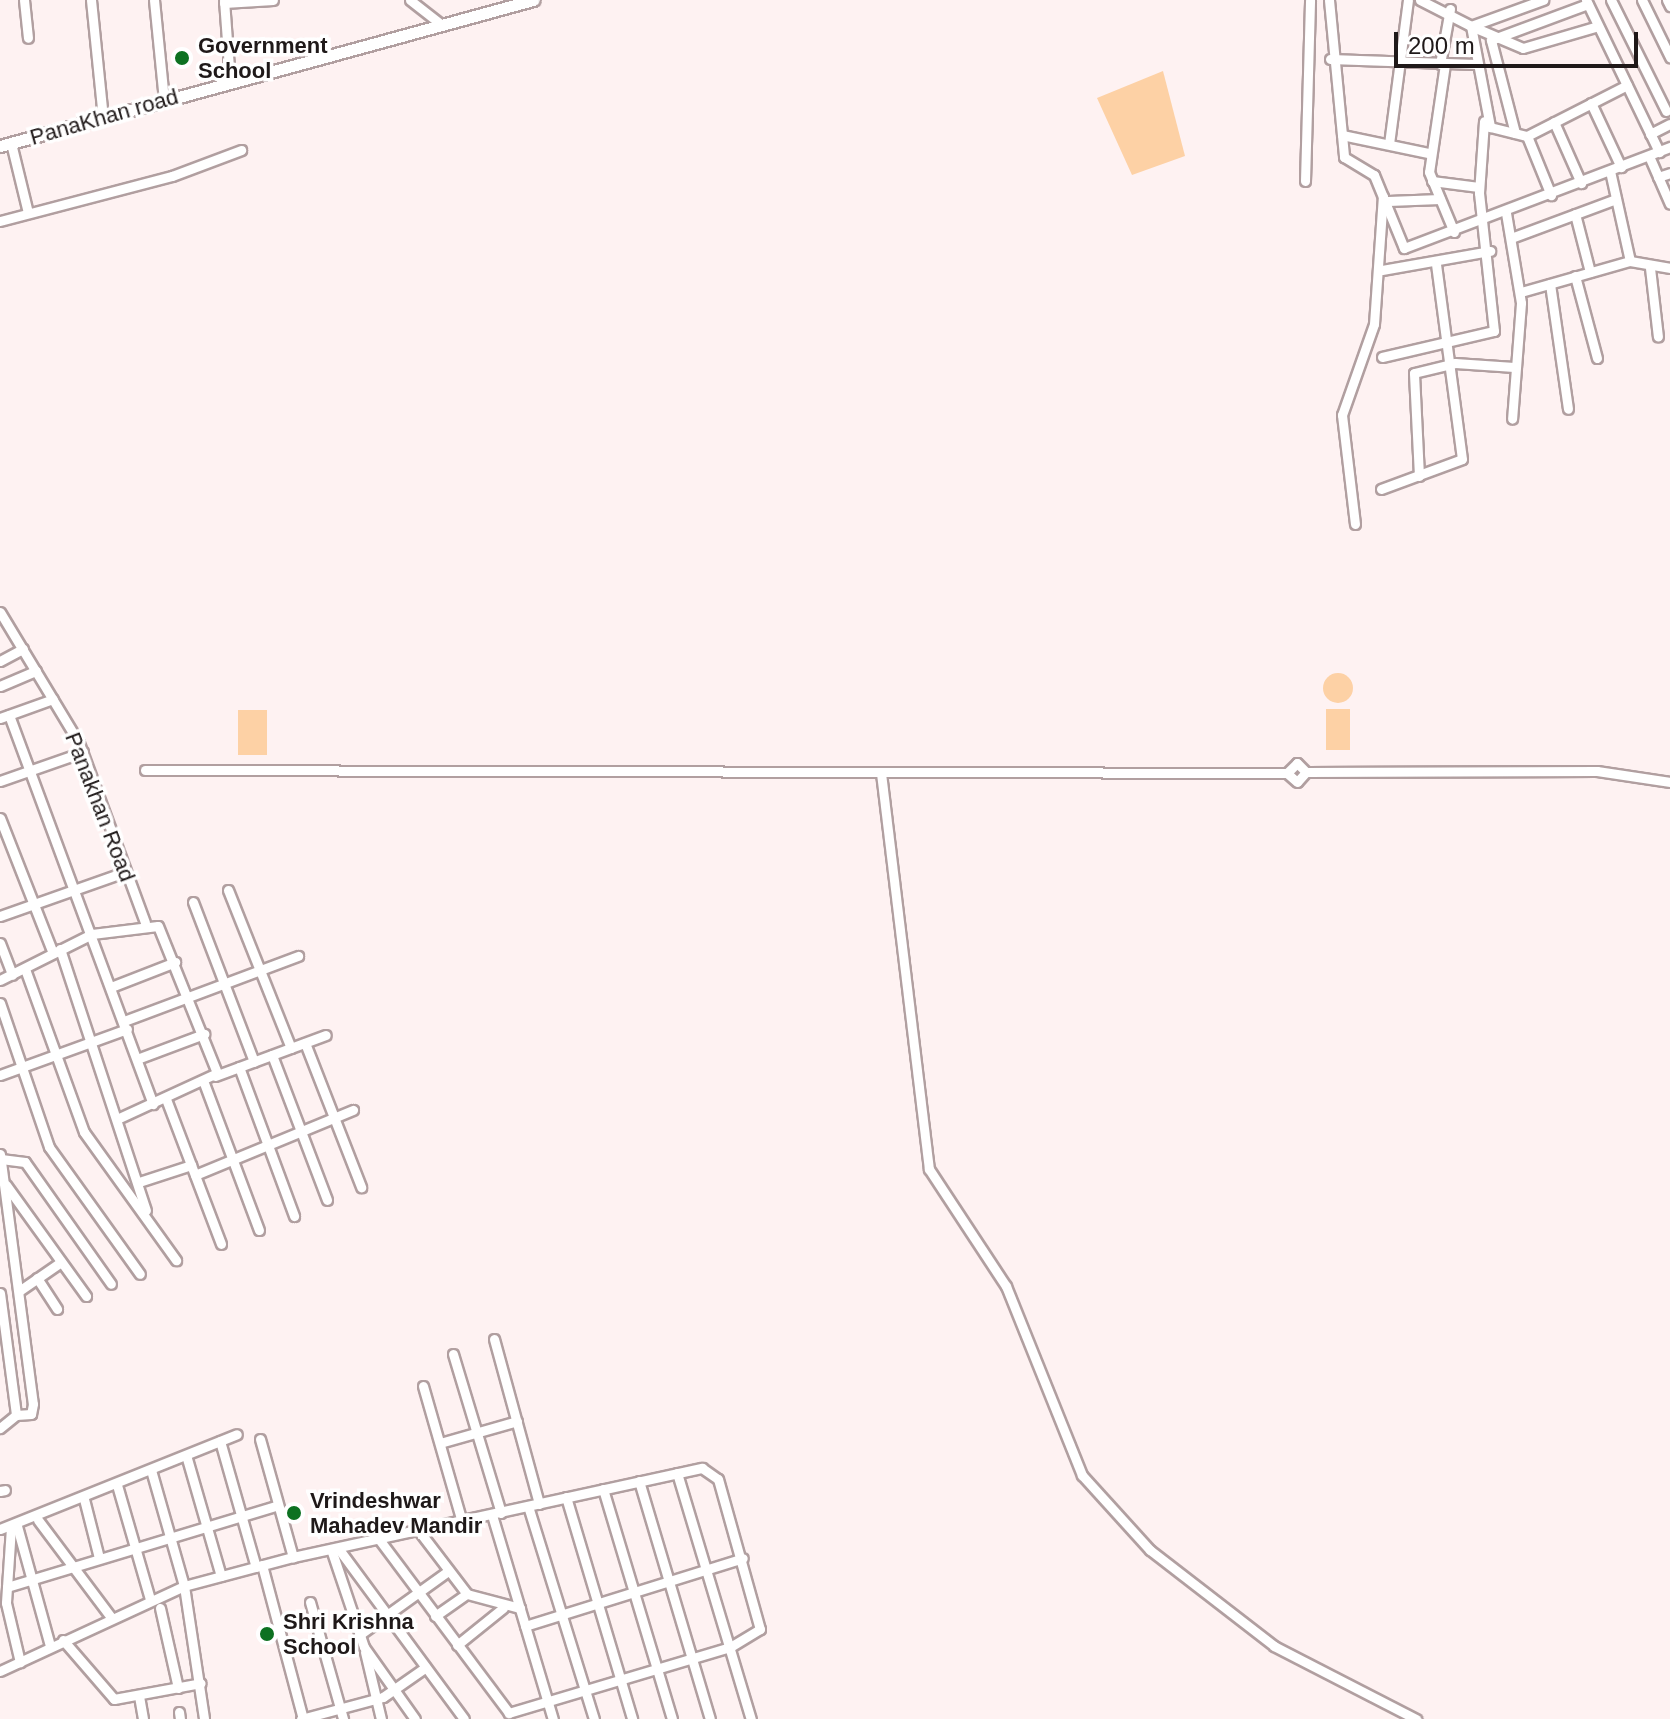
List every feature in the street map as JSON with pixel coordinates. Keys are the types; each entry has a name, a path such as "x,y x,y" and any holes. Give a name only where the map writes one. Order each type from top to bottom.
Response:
{"street":[{"path":"24,0 28,38"},
{"path":"91,0 103,118"},
{"path":"154,0 164,100"},
{"path":"230,82 224,1 273,0"},
{"path":"410,0 442,25"},
{"name":"PanaKhan road","path":"5,144 533,0"},
{"path":"1305,181 1310,0"},
{"path":"1329,0 1330,59 1345,160 1367,168 1383,189 1404,248 1485,221 1670,147"},
{"path":"1389,144 1408,0"},
{"path":"1420,0 1450,9 1491,40 1531,48 1598,26"},
{"path":"1471,26 1513,4 1543,0"},
{"path":"1611,0 1666,111"},
{"path":"1642,0 1670,57"},
{"path":"1667,0 1670,6"},
{"path":"1491,40 1587,2 1650,134 1658,177 1670,204"},
{"path":"1450,9 1428,153 1432,181 1454,232"},
{"path":"1382,357 1451,344 1494,331 1490,251 1479,187 1484,121 1471,26"},
{"path":"1491,40 1515,133"},
{"path":"1330,59 1399,65 1476,64"},
{"path":"1484,121 1527,136 1627,85"},
{"path":"1591,103 1616,169 1616,199 1630,261"},
{"path":"1554,122 1581,183"},
{"path":"1650,134 1670,124"},
{"path":"1342,135 1428,153"},
{"path":"1527,136 1551,195"},
{"path":"5,144 28,213"},
{"path":"0,221 172,176 241,150"},
{"path":"1658,177 1670,173"},
{"path":"1432,181 1479,187"},
{"path":"1355,524 1342,415 1367,355 1382,270 1383,189"},
{"path":"1388,201 1440,199"},
{"path":"1511,238 1616,199"},
{"path":"1506,213 1521,292 1512,419"},
{"path":"1575,214 1590,272"},
{"path":"1382,270 1436,263 1490,251"},
{"path":"1521,292 1630,261 1650,268 1670,268"},
{"path":"1381,489 1462,459 1455,363 1436,263"},
{"path":"1650,268 1658,337"},
{"path":"1575,276 1597,358"},
{"path":"1550,284 1568,409"},
{"path":"1419,476 1413,377 1417,370 1455,363 1514,367"},
{"name":"Panakhan Road","path":"2,618 83,752 145,922 158,926 175,962 214,1058 215,1076"},
{"path":"0,661 23,649"},
{"path":"0,686 36,671"},
{"path":"53,699 4,716 31,770 153,1104"},
{"path":"0,781 83,752"},
{"path":"145,770 1287,773 1297,782 1306,772 1597,771 1670,782"},
{"path":"881,773 929,1169 1006,1286 1082,1475 1150,1550 1274,1646 1416,1719"},
{"path":"0,818 33,904 93,1042 139,1182 147,1217"},
{"path":"0,916 125,872"},
{"path":"228,890 291,1048"},
{"path":"193,902 254,1062"},
{"path":"0,980 92,934 145,922"},
{"path":"0,943 12,975"},
{"path":"0,1075 93,1042 189,998 298,956"},
{"path":"111,987 175,962"},
{"path":"25,969 84,1132 176,1260"},
{"path":"0,1003 55,1158 140,1274"},
{"path":"137,1059 204,1034"},
{"path":"119,1118 215,1076 326,1035"},
{"path":"305,1043 361,1187"},
{"path":"272,1055 327,1200"},
{"path":"239,1067 294,1216"},
{"path":"204,1083 259,1230"},
{"path":"166,1099 221,1244"},
{"path":"139,1182 232,1159 353,1110"},
{"path":"0,1428 16,1415 33,1409 0,1157 25,1162 111,1284"},
{"path":"4,1182 86,1296"},
{"path":"0,1235 11,1234"},
{"path":"19,1291 61,1262"},
{"path":"37,1278 57,1309"},
{"path":"0,1293 16,1415"},
{"path":"2,1321 22,1319"},
{"path":"494,1339 539,1504"},
{"path":"453,1354 520,1608 553,1719"},
{"path":"423,1386 462,1522"},
{"path":"440,1443 517,1421"},
{"path":"9,1528 38,1520 237,1434"},
{"path":"260,1439 293,1557"},
{"path":"220,1441 303,1719 342,1714 395,1690 426,1667"},
{"path":"186,1455 221,1576"},
{"path":"151,1470 184,1586 204,1719"},
{"path":"0,1671 110,1616 184,1586 293,1557 677,1473 714,1472 743,1558 760,1629 730,1647 549,1704 509,1713 379,1539"},
{"path":"677,1473 751,1719"},
{"path":"639,1481 710,1719"},
{"path":"117,1485 150,1599"},
{"path":"603,1489 672,1719"},
{"path":"566,1497 632,1719"},
{"path":"84,1499 99,1558"},
{"path":"7,1587 170,1535 278,1505"},
{"path":"528,1506 594,1719"},
{"path":"38,1520 76,1566 110,1616"},
{"path":"9,1528 32,1580 50,1646"},
{"path":"9,1528 7,1587 20,1662"},
{"path":"419,1531 467,1594 503,1608 520,1608"},
{"path":"334,1548 464,1719"},
{"path":"334,1548 364,1647 374,1700 381,1719"},
{"path":"525,1626 743,1558"},
{"path":"359,1635 448,1571"},
{"path":"435,1616 467,1594"},
{"path":"310,1602 342,1714"},
{"path":"160,1608 178,1688"},
{"path":"457,1645 503,1608"},
{"path":"63,1640 109,1697 139,1696 201,1683"},
{"path":"364,1647 415,1719"},
{"path":"139,1696 143,1719"}],"shaded area":[{"path":"1163,71 1185,156 1132,175 1097,98"},
{"path":"1338,673 1349,677 1353,688 1349,699 1338,703 1327,699 1323,688 1327,677"},
{"path":"1326,709 1350,709 1350,750 1326,750"},
{"path":"238,710 267,710 267,755 238,755"}],"place":[{"name":"Government School","path":"182,58"},
{"name":"Vrindeshwar Mahadev Mandir","path":"294,1513"},
{"name":"Shri Krishna School","path":"267,1634"}]}
